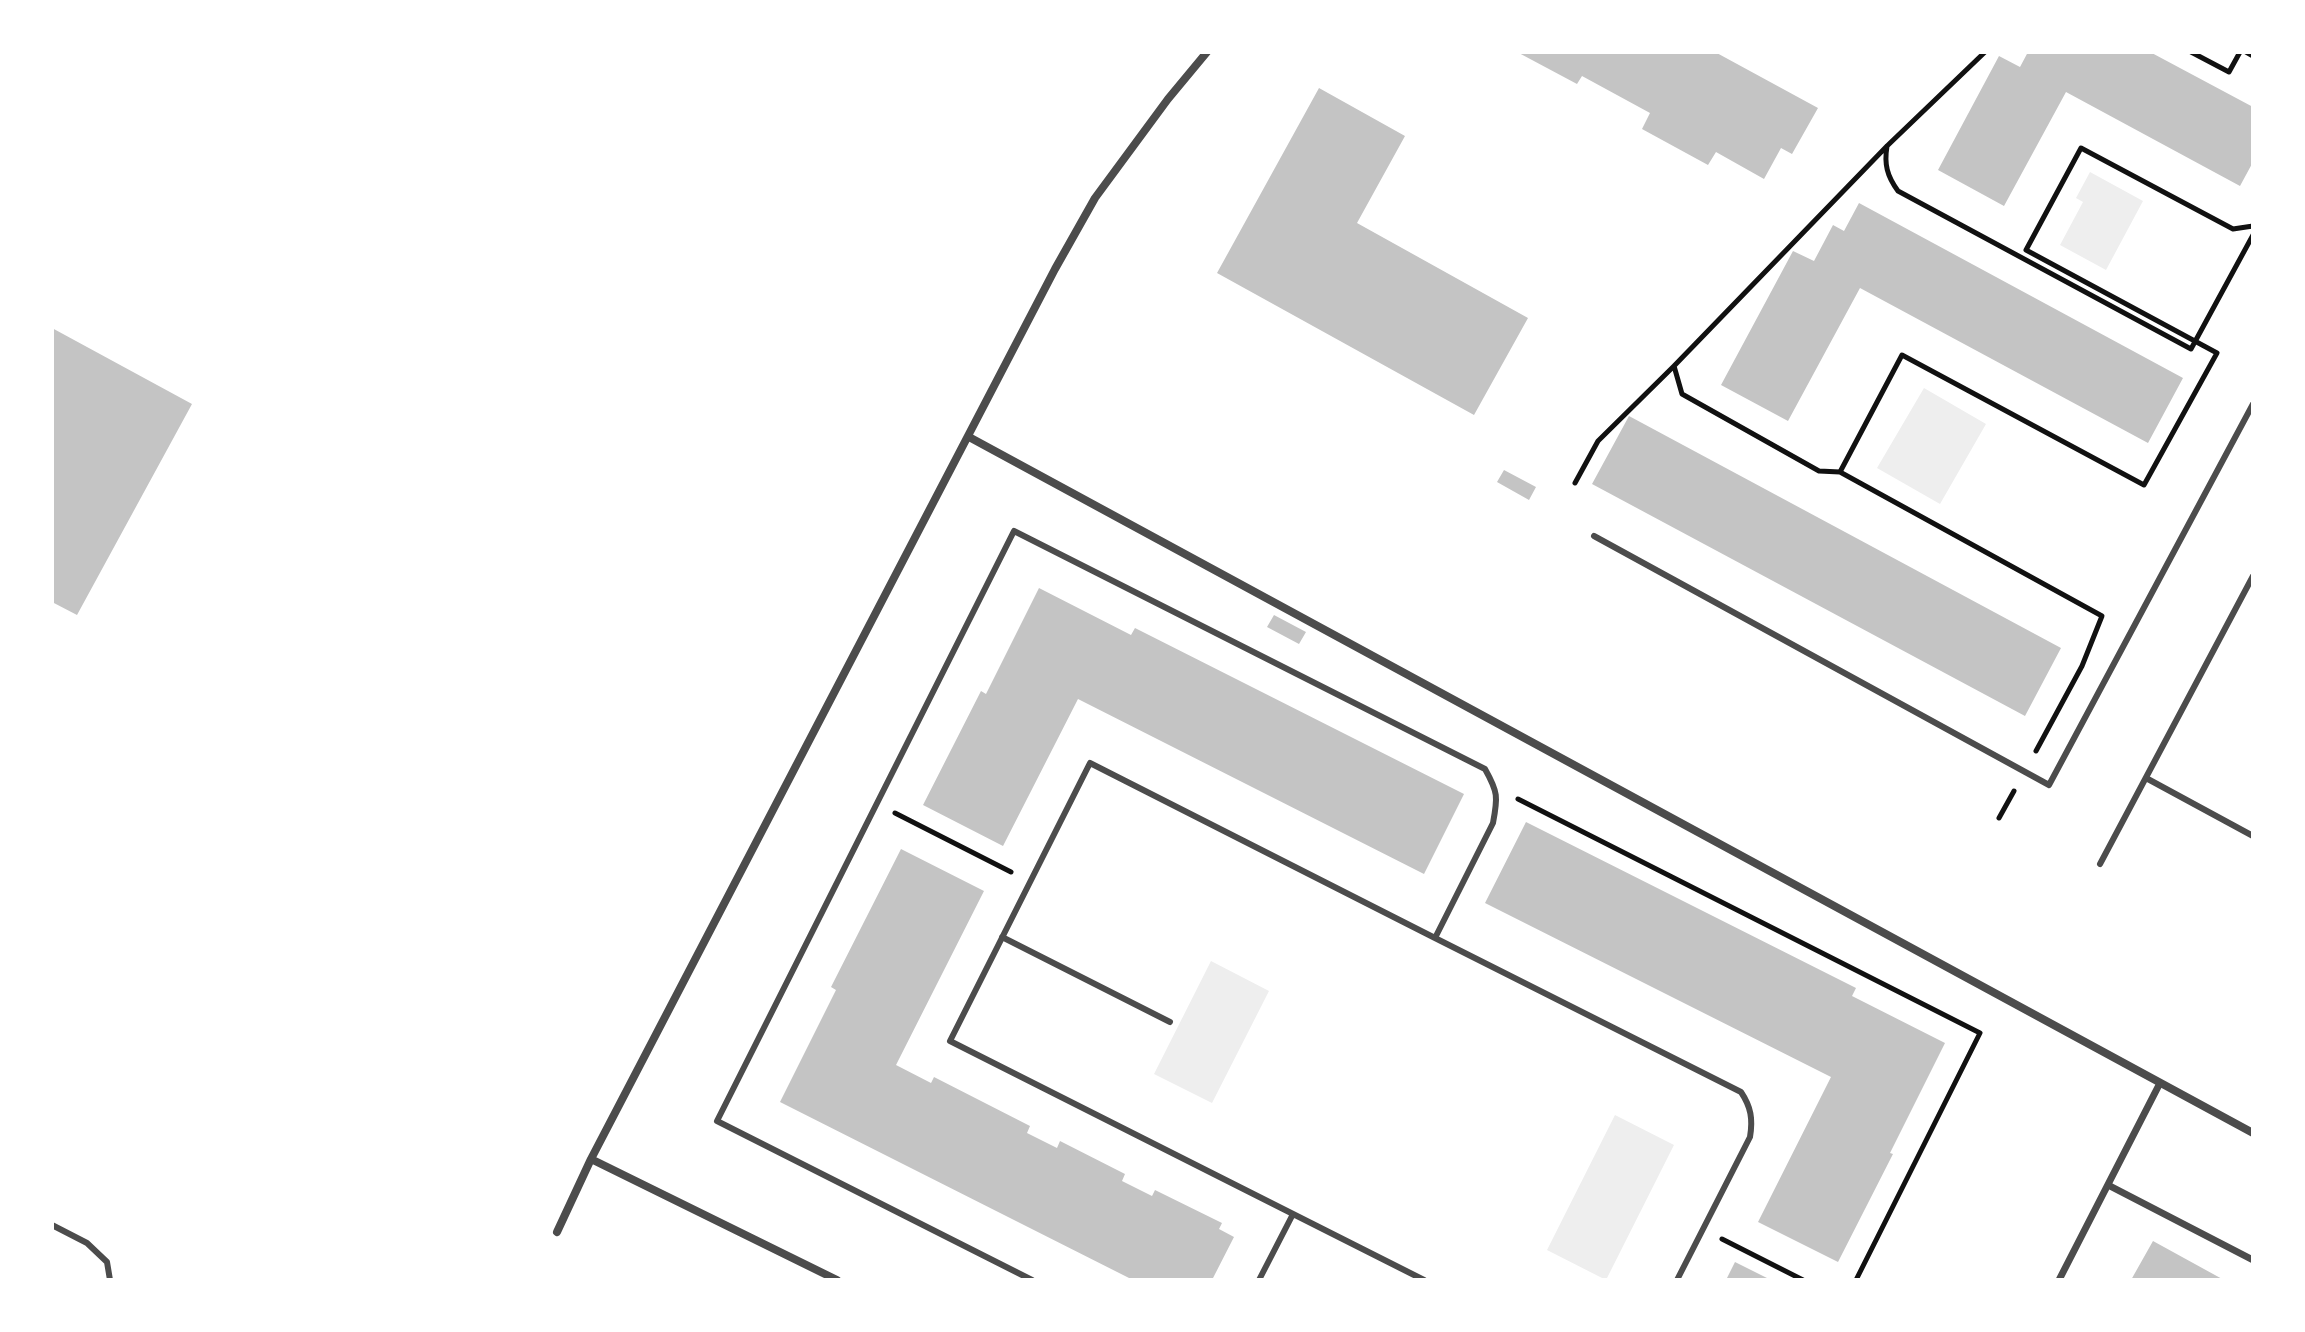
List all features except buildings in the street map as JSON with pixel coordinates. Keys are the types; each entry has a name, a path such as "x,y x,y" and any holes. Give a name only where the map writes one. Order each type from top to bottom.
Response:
{"street":[{"path":"557,1232 591,1159 1055,269 1095,198 1207,52"},
{"path":"969,437 2253,1133"},
{"path":"2059,1280 2160,1083"},
{"path":"591,1159 837,1280"},
{"path":"2108,1185 2253,1260"}],"lane":[{"path":"1594,536 2049,785 2253,404"},
{"path":"1032,1280 717,1121 1014,531 1485,769 1496,788 1493,823 1435,938"},
{"path":"2100,864 2253,576"},
{"path":"1424,1280 950,1041 1090,763 1741,1092 1751,1113 1750,1137 1677,1280"},
{"path":"2146,778 2253,836"},
{"path":"1002,937 1170,1022"},
{"path":"1259,1280 1293,1214"},
{"path":"52,1225 87,1243 107,1262 110,1280"}],"path":[{"path":"1575,483 1598,441 1887,146 1985,52"},
{"path":"2191,52 2229,72 2243,52 2253,56"},
{"path":"1887,146 1886,167 1898,191 2191,349 2253,235"},
{"path":"2021,258 2081,148 2233,229 2253,226"},
{"path":"1840,472 1902,355 2144,485 2217,353 2026,250"},
{"path":"1674,366 1682,394 1819,471 1840,472 2102,616 2082,666 1999,818"},
{"path":"1496,788 1980,1033 1856,1280"},
{"path":"877,804 1030,881"},
{"path":"1703,1229 1803,1280"}],"shaded area":[{"path":"2090,172 2143,201 2106,270 2060,245 2083,202 2076,198"},
{"path":"1924,388 1986,424 1940,504 1877,468"},
{"path":"1211,961 1269,991 1212,1103 1154,1074"},
{"path":"1615,1115 1674,1145 1606,1280 1547,1250"}]}
